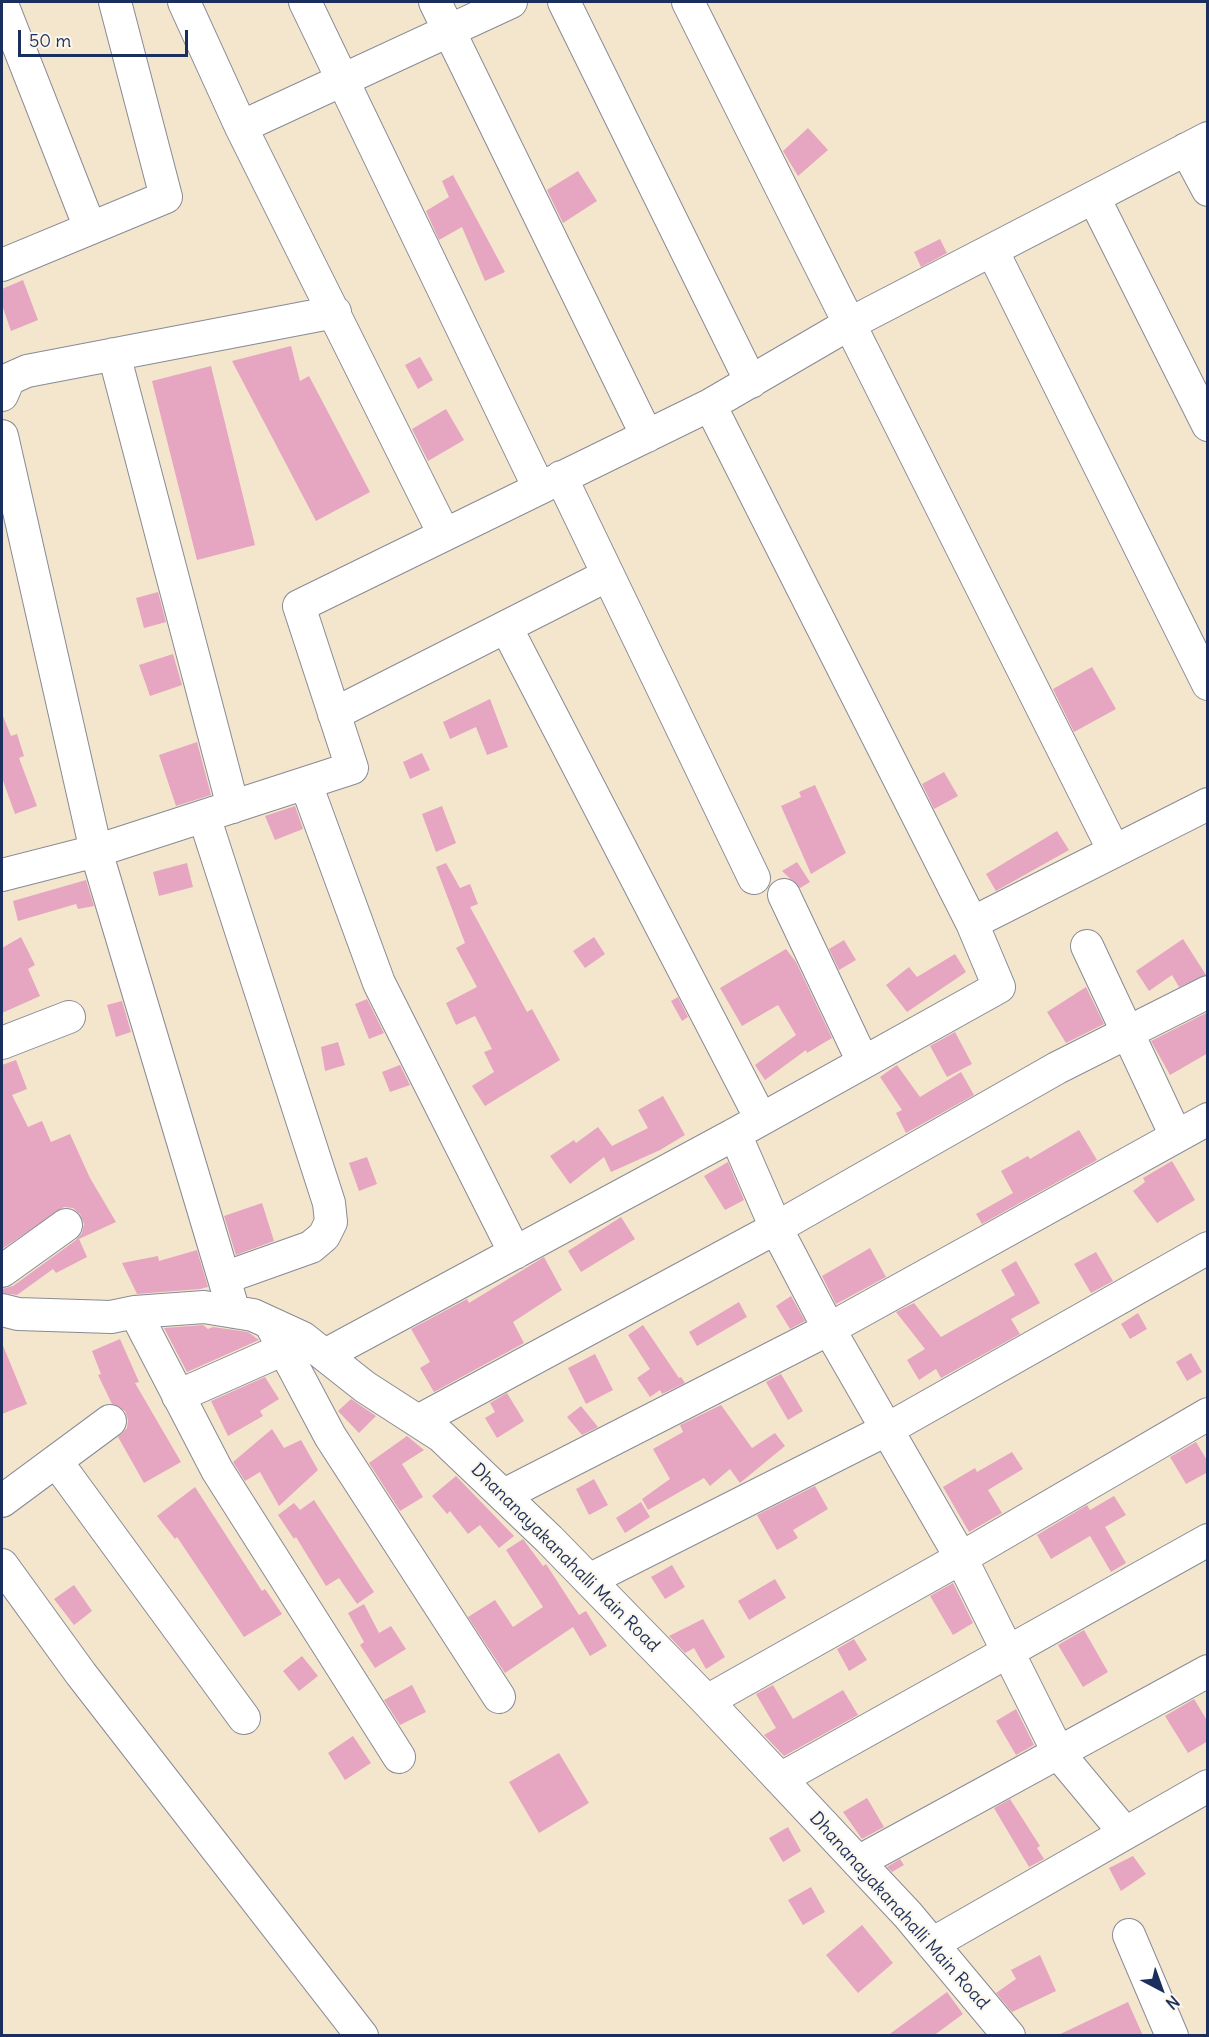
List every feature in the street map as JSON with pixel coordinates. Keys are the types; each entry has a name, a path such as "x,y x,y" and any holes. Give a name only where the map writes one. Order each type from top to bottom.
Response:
{"street":[{"path":"2,265 166,197 115,2"},
{"path":"184,2 242,127 444,534"},
{"path":"305,2 550,483 608,575 753,878"},
{"path":"435,2 647,436"},
{"path":"242,127 511,2"},
{"path":"564,2 751,382"},
{"path":"688,2 1114,851"},
{"path":"2,4 90,228"},
{"path":"2,875 96,851 352,768 299,606 710,405 849,324 1197,144 1208,190"},
{"path":"1094,198 1208,424"},
{"path":"992,250 1208,684"},
{"path":"2,395 9,379 14,375 335,312"},
{"path":"114,354 219,811 329,1203 331,1222 324,1236 311,1246 224,1278"},
{"path":"325,1355 999,987 972,923 710,405"},
{"path":"2,435 96,851 234,1312"},
{"path":"334,714 608,575"},
{"path":"506,627 748,1126 776,1228 829,1329 962,1558 1059,1754 1125,1833"},
{"path":"306,784 379,983 515,1253"},
{"path":"972,923 1208,804"},
{"path":"784,895 863,1062"},
{"path":"1087,946 1176,1136"},
{"path":"418,1421 776,1228 1057,1068 1208,992"},
{"path":"2,1043 69,1017"},
{"path":"504,1495 829,1329 1208,1119"},
{"path":"2,1271 66,1226"},
{"path":"589,1580 886,1430 1208,1248"},
{"name":"Dhananayakanahalli Main Road","path":"2,1310 18,1314 111,1317 135,1312 204,1307 253,1315 277,1336 303,1338 365,1387 441,1436 504,1495 707,1701 932,1944 1009,2036"},
{"path":"135,1312 217,1470 399,1757"},
{"path":"178,1396 277,1336 330,1436 499,1697"},
{"path":"707,1701 962,1558 1208,1413"},
{"path":"2,1501 110,1421"},
{"path":"56,1461 244,1718"},
{"path":"780,1779 1010,1653 1208,1540"},
{"path":"2,1565 81,1674 362,2036"},
{"path":"858,1862 1208,1671"},
{"path":"932,1944 1208,1786"},
{"path":"1129,1935 1172,2036"}],"building":[{"path":"808,128 828,150 798,176 783,151"},
{"path":"578,171 597,201 563,223 547,190"},
{"path":"453,175 505,272 485,281 462,227 439,240 426,211 449,197 442,181"},
{"path":"940,239 947,253 921,267 914,252"},
{"path":"23,280 38,320 11,331 2,305 2,289"},
{"path":"291,346 300,381 309,376 370,492 316,521 232,361"},
{"path":"420,357 433,380 418,389 405,365"},
{"path":"211,366 255,545 197,560 152,381"},
{"path":"446,409 464,440 428,461 412,429"},
{"path":"158,592 166,622 144,628 136,598"},
{"path":"173,654 182,685 150,696 139,665"},
{"path":"1092,667 1116,709 1074,732 1053,689"},
{"path":"490,699 508,747 487,755 476,727 450,739 443,722"},
{"path":"3,716 11,736 17,734 24,756 19,758 37,806 15,814 2,778"},
{"path":"197,742 211,795 176,806 159,755"},
{"path":"422,753 430,770 410,779 403,762"},
{"path":"944,772 958,796 934,809 922,784"},
{"path":"815,785 846,853 811,874 781,806 801,797 799,792"},
{"path":"295,806 303,829 275,840 265,816"},
{"path":"442,806 456,843 436,852 422,814"},
{"path":"1057,831 1069,850 996,891 986,874"},
{"path":"797,862 810,882 800,888 782,871"},
{"path":"187,863 193,887 159,896 153,872"},
{"path":"446,863 460,888 470,884 478,904 470,907 527,1012 532,1009 560,1060 485,1106 472,1086 494,1072 484,1052 492,1049 475,1016 456,1025 446,1003 477,987 456,948 465,943 436,867"},
{"path":"86,880 94,906 78,909 76,904 18,921 13,901"},
{"path":"21,937 35,965 28,969 40,996 2,1013 2,948"},
{"path":"594,937 605,954 585,968 573,951"},
{"path":"1183,939 1206,975 1179,987 1172,975 1149,991 1136,971"},
{"path":"844,940 856,960 839,970 829,949"},
{"path":"786,949 796,962 832,1038 807,1053 806,1050 765,1080 755,1065 796,1035 778,1005 742,1026 720,988"},
{"path":"955,954 966,972 907,1012 886,985 909,967 917,977"},
{"path":"1086,987 1104,1024 1066,1043 1047,1012"},
{"path":"678,997 688,1017 682,1021 671,1001"},
{"path":"367,999 384,1033 369,1039 355,1004"},
{"path":"122,1001 131,1032 116,1037 107,1005"},
{"path":"1208,1012 1208,1053 1170,1075 1151,1041"},
{"path":"955,1032 972,1064 947,1077 930,1046"},
{"path":"338,1042 345,1065 325,1071 321,1047"},
{"path":"16,1060 27,1089 12,1095 28,1127 42,1121 51,1142 70,1134 90,1178 116,1222 79,1239 87,1257 56,1273 53,1269 17,1295 2,1293 2,1289 13,1286 76,1240 82,1233 84,1224 80,1214 73,1208 64,1207 2,1249 2,1065"},
{"path":"400,1065 410,1085 390,1092 382,1072"},
{"path":"897,1065 920,1097 961,1072 974,1095 906,1133 896,1113 902,1110 880,1077"},
{"path":"663,1096 685,1135 660,1150 611,1172 604,1157 570,1184 550,1156 574,1140 576,1143 598,1127 612,1146 648,1128 638,1110"},
{"path":"1079,1130 1097,1160 982,1224 976,1214 1013,1193 1001,1171 1028,1156 1030,1159"},
{"path":"367,1157 377,1184 359,1191 349,1163"},
{"path":"1172,1161 1195,1200 1157,1223 1133,1191 1145,1182 1143,1178"},
{"path":"728,1162 744,1200 725,1210 704,1176"},
{"path":"262,1203 274,1241 236,1255 224,1216"},
{"path":"621,1217 635,1239 581,1272 568,1251"},
{"path":"870,1248 886,1277 836,1304 822,1276"},
{"path":"197,1250 208,1287 200,1289 137,1294 122,1263 158,1256 159,1261"},
{"path":"1096,1252 1113,1281 1091,1293 1074,1264"},
{"path":"544,1257 562,1290 513,1322 524,1343 434,1392 420,1368 430,1362 411,1329 467,1299 469,1303"},
{"path":"1016,1261 1040,1303 1011,1319 1020,1334 941,1378 936,1369 919,1380 907,1360 925,1349 896,1312 914,1303 941,1337 1015,1295 1001,1270"},
{"path":"791,1296 805,1321 790,1329 776,1306"},
{"path":"739,1302 747,1317 697,1346 689,1332"},
{"path":"1138,1313 1147,1329 1130,1339 1121,1324"},
{"path":"203,1325 208,1329 213,1327 248,1332 259,1340 187,1372 164,1328"},
{"path":"643,1325 679,1378 681,1377 685,1383 662,1394 660,1390 650,1397 637,1378 650,1369 628,1335"},
{"path":"120,1339 139,1382 135,1383 181,1462 144,1483 118,1437 127,1428 128,1420 125,1411 112,1404 98,1375 101,1374 92,1351"},
{"path":"2,1343 27,1404 2,1414"},
{"path":"1191,1353 1202,1372 1187,1381 1176,1362"},
{"path":"595,1354 613,1390 586,1404 568,1368"},
{"path":"781,1374 803,1411 788,1420 766,1382"},
{"path":"265,1377 279,1399 260,1411 263,1416 228,1436 211,1401"},
{"path":"507,1393 524,1421 497,1438 485,1418 495,1412 490,1403"},
{"path":"351,1399 376,1416 359,1433 338,1411"},
{"path":"721,1405 752,1448 775,1433 785,1446 740,1483 730,1469 710,1486 704,1478 648,1510 642,1499 670,1479 653,1449 683,1432 680,1425"},
{"path":"581,1406 598,1427 582,1435 567,1417"},
{"path":"272,1429 284,1448 301,1440 318,1470 279,1506 260,1472 245,1481 233,1462"},
{"path":"407,1436 424,1450 402,1464 423,1497 400,1511 369,1463"},
{"path":"1196,1442 1208,1462 1208,1472 1186,1484 1170,1457"},
{"path":"1012,1452 1023,1469 988,1490 1002,1513 969,1532 943,1487 975,1468 977,1472"},
{"path":"456,1476 514,1536 499,1548 480,1525 468,1534 450,1511 447,1514 432,1496"},
{"path":"594,1479 608,1505 589,1515 576,1489"},
{"path":"815,1486 828,1509 793,1530 798,1538 777,1550 757,1515"},
{"path":"195,1487 262,1591 265,1589 282,1614 244,1637 177,1537 175,1539 157,1516"},
{"path":"1114,1496 1126,1515 1105,1527 1126,1563 1111,1572 1090,1536 1051,1559 1037,1535 1087,1505 1090,1510"},
{"path":"314,1500 374,1592 357,1604 339,1578 326,1586 296,1537 294,1539 278,1515 294,1503 300,1510"},
{"path":"641,1502 650,1517 625,1533 616,1518"},
{"path":"523,1539 543,1566 546,1564 579,1615 586,1611 607,1646 590,1656 573,1627 505,1673 468,1617 495,1600 513,1627 543,1607 506,1550"},
{"path":"672,1565 685,1587 665,1599 651,1577"},
{"path":"775,1579 786,1598 749,1620 738,1601"},
{"path":"953,1583 973,1623 953,1635 930,1596"},
{"path":"74,1585 92,1611 74,1625 54,1599"},
{"path":"364,1604 379,1633 391,1626 406,1649 375,1668 360,1645 364,1642 348,1613"},
{"path":"703,1619 725,1657 706,1669 694,1648 685,1653 669,1636"},
{"path":"1084,1630 1108,1672 1083,1687 1058,1645"},
{"path":"854,1639 867,1660 849,1671 837,1649"},
{"path":"302,1656 318,1676 299,1691 283,1671"},
{"path":"412,1685 426,1712 400,1725 384,1700"},
{"path":"773,1685 793,1719 843,1690 858,1715 784,1756 764,1735 776,1728 756,1694"},
{"path":"1194,1699 1208,1722 1208,1741 1188,1753 1165,1716"},
{"path":"1016,1709 1034,1745 1016,1755 996,1721"},
{"path":"353,1736 371,1763 345,1780 328,1753"},
{"path":"559,1753 589,1803 539,1833 509,1782"},
{"path":"867,1798 884,1827 862,1839 843,1812"},
{"path":"1010,1799 1040,1846 1037,1848 1044,1859 1029,1867 994,1808"},
{"path":"788,1827 801,1851 783,1862 769,1838"},
{"path":"1133,1856 1146,1874 1121,1891 1109,1868"},
{"path":"900,1859 904,1865 892,1872 887,1867"},
{"path":"811,1887 825,1912 803,1925 788,1900"},
{"path":"862,1925 893,1963 858,1993 826,1955"},
{"path":"1040,1955 1056,1991 1012,2012 996,1993 1016,1979 1011,1970"},
{"path":"947,1992 963,2014 933,2036 887,2036"},
{"path":"1128,2002 1143,2036 1056,2036"}]}
